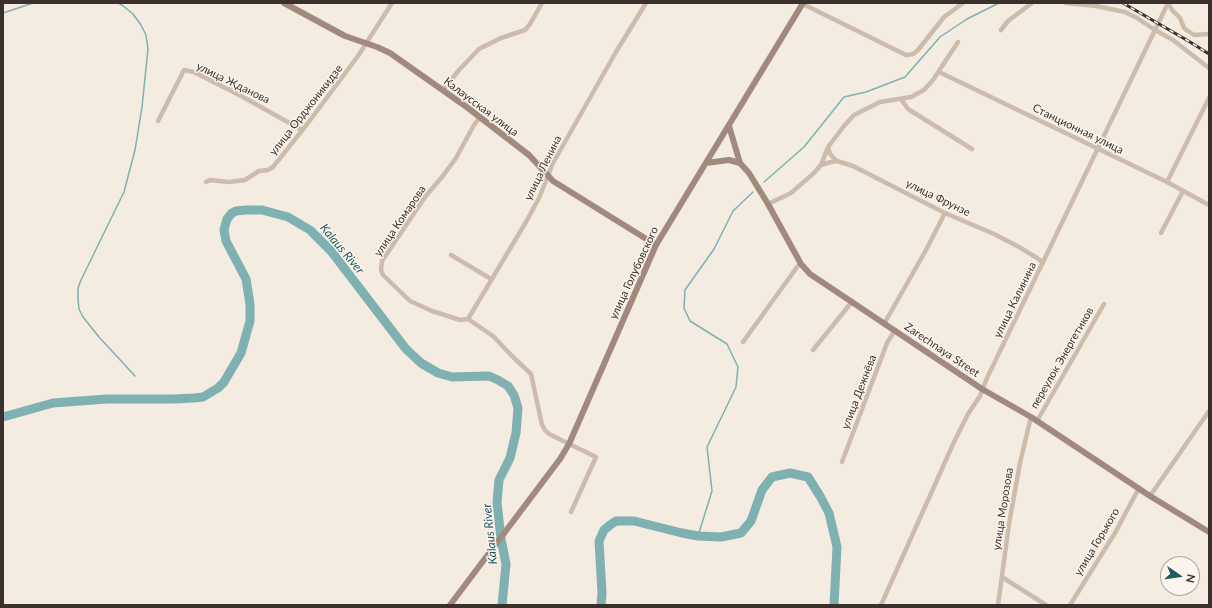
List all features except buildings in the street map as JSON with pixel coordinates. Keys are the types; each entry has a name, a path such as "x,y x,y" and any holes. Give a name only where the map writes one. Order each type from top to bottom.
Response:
{"street":[{"name":"Калаусская улица","path":"284,3 344,36 378,47 390,53 480,117 529,155 559,186 584,199 656,245"},
{"name":"улица Орджоникидзе","path":"206,182 210,180 229,182 241,181 258,171 273,168 366,43 392,3"},
{"path":"443,90 479,49 501,38 525,30 542,3"},
{"name":"улица Ленина","path":"468,319 539,198 547,175 646,3"},
{"path":"802,3 906,55 913,54 918,50 944,17 963,3"},
{"name":"улица Голубовского","path":"450,605 560,459 569,444 656,245 802,3"},
{"path":"1001,30 1008,21 1032,3"},
{"path":"1066,3 1096,6 1125,12 1173,40 1209,68"},
{"path":"1168,3 1172,10 1180,18 1184,28 1194,35 1209,34"},
{"name":"улица Калинина","path":"882,605 954,442 968,414 978,400 1168,3"},
{"path":"768,204 791,192 804,183 821,165 828,147 854,115 880,102 911,97 924,90 939,72 958,42"},
{"name":"улица Жданова","path":"158,121 184,70 194,72 302,130"},
{"name":"Станционная улица","path":"939,72 1167,182 1209,205"},
{"path":"1167,182 1209,98"},
{"path":"901,99 908,109 972,148"},
{"name":"улица Комарова","path":"480,117 456,158 425,197 382,261 381,270 383,275 410,301 432,311 460,320 468,319 493,336 531,374 542,425 545,430 549,434 596,456 571,512"},
{"name":"Zarechnaya Street","path":"729,126 740,162 749,173 768,204 800,263 810,274 982,389 1037,421 1150,496 1209,532"},
{"path":"828,147 830,154 837,161"},
{"path":"706,163 728,160 740,162"},
{"path":"821,165 837,161"},
{"name":"улица Фрунзе","path":"837,161 853,166 945,213 1000,237 1043,263"},
{"path":"1161,233 1183,191"},
{"path":"884,324 945,213"},
{"path":"451,255 491,279"},
{"path":"743,342 800,263"},
{"path":"813,350 851,302"},
{"name":"переулок Энергетиков","path":"1037,421 1104,304"},
{"name":"улица Дежнёва","path":"842,462 887,343 895,330"},
{"path":"1150,496 1209,411"},
{"name":"улица Морозова","path":"998,605 1020,463 1030,417"},
{"name":"улица Горького","path":"1070,605 1114,534 1139,488"},
{"path":"1002,576 1046,605"}],"waterway":[{"path":"3,13 33,3"},
{"path":"118,3 133,14 146,35 148,49 142,107 135,150 124,192 81,280 78,288 78,299 79,309 83,317 99,337 135,376"},
{"path":"764,182 804,147 844,97 866,92 905,77 940,37 967,19 999,3"},
{"path":"698,536 712,491 707,447 736,387 738,367 727,344 690,321 684,308 685,290 714,249 733,211 753,192"},
{"name":"Kalaus River","path":"3,417 53,403 107,399 194,398 203,397 218,388 224,382 241,353 250,321 250,304 246,279 226,241 224,230 227,219 236,211 246,210 262,210 288,217 310,230 331,251 406,349 421,363 438,373 452,377 489,376 508,386 514,395 518,408 516,433 510,458 499,480 497,502 501,539 506,564 502,605"},
{"name":"Kalaus River","path":"601,605 602,593 599,541 604,530 610,525 616,521 634,521 698,536 721,537 741,533 751,521 762,490 772,477 790,473 808,477 829,513 837,547 834,605"}],"railway":[{"path":"1123,3 1209,54"}]}
